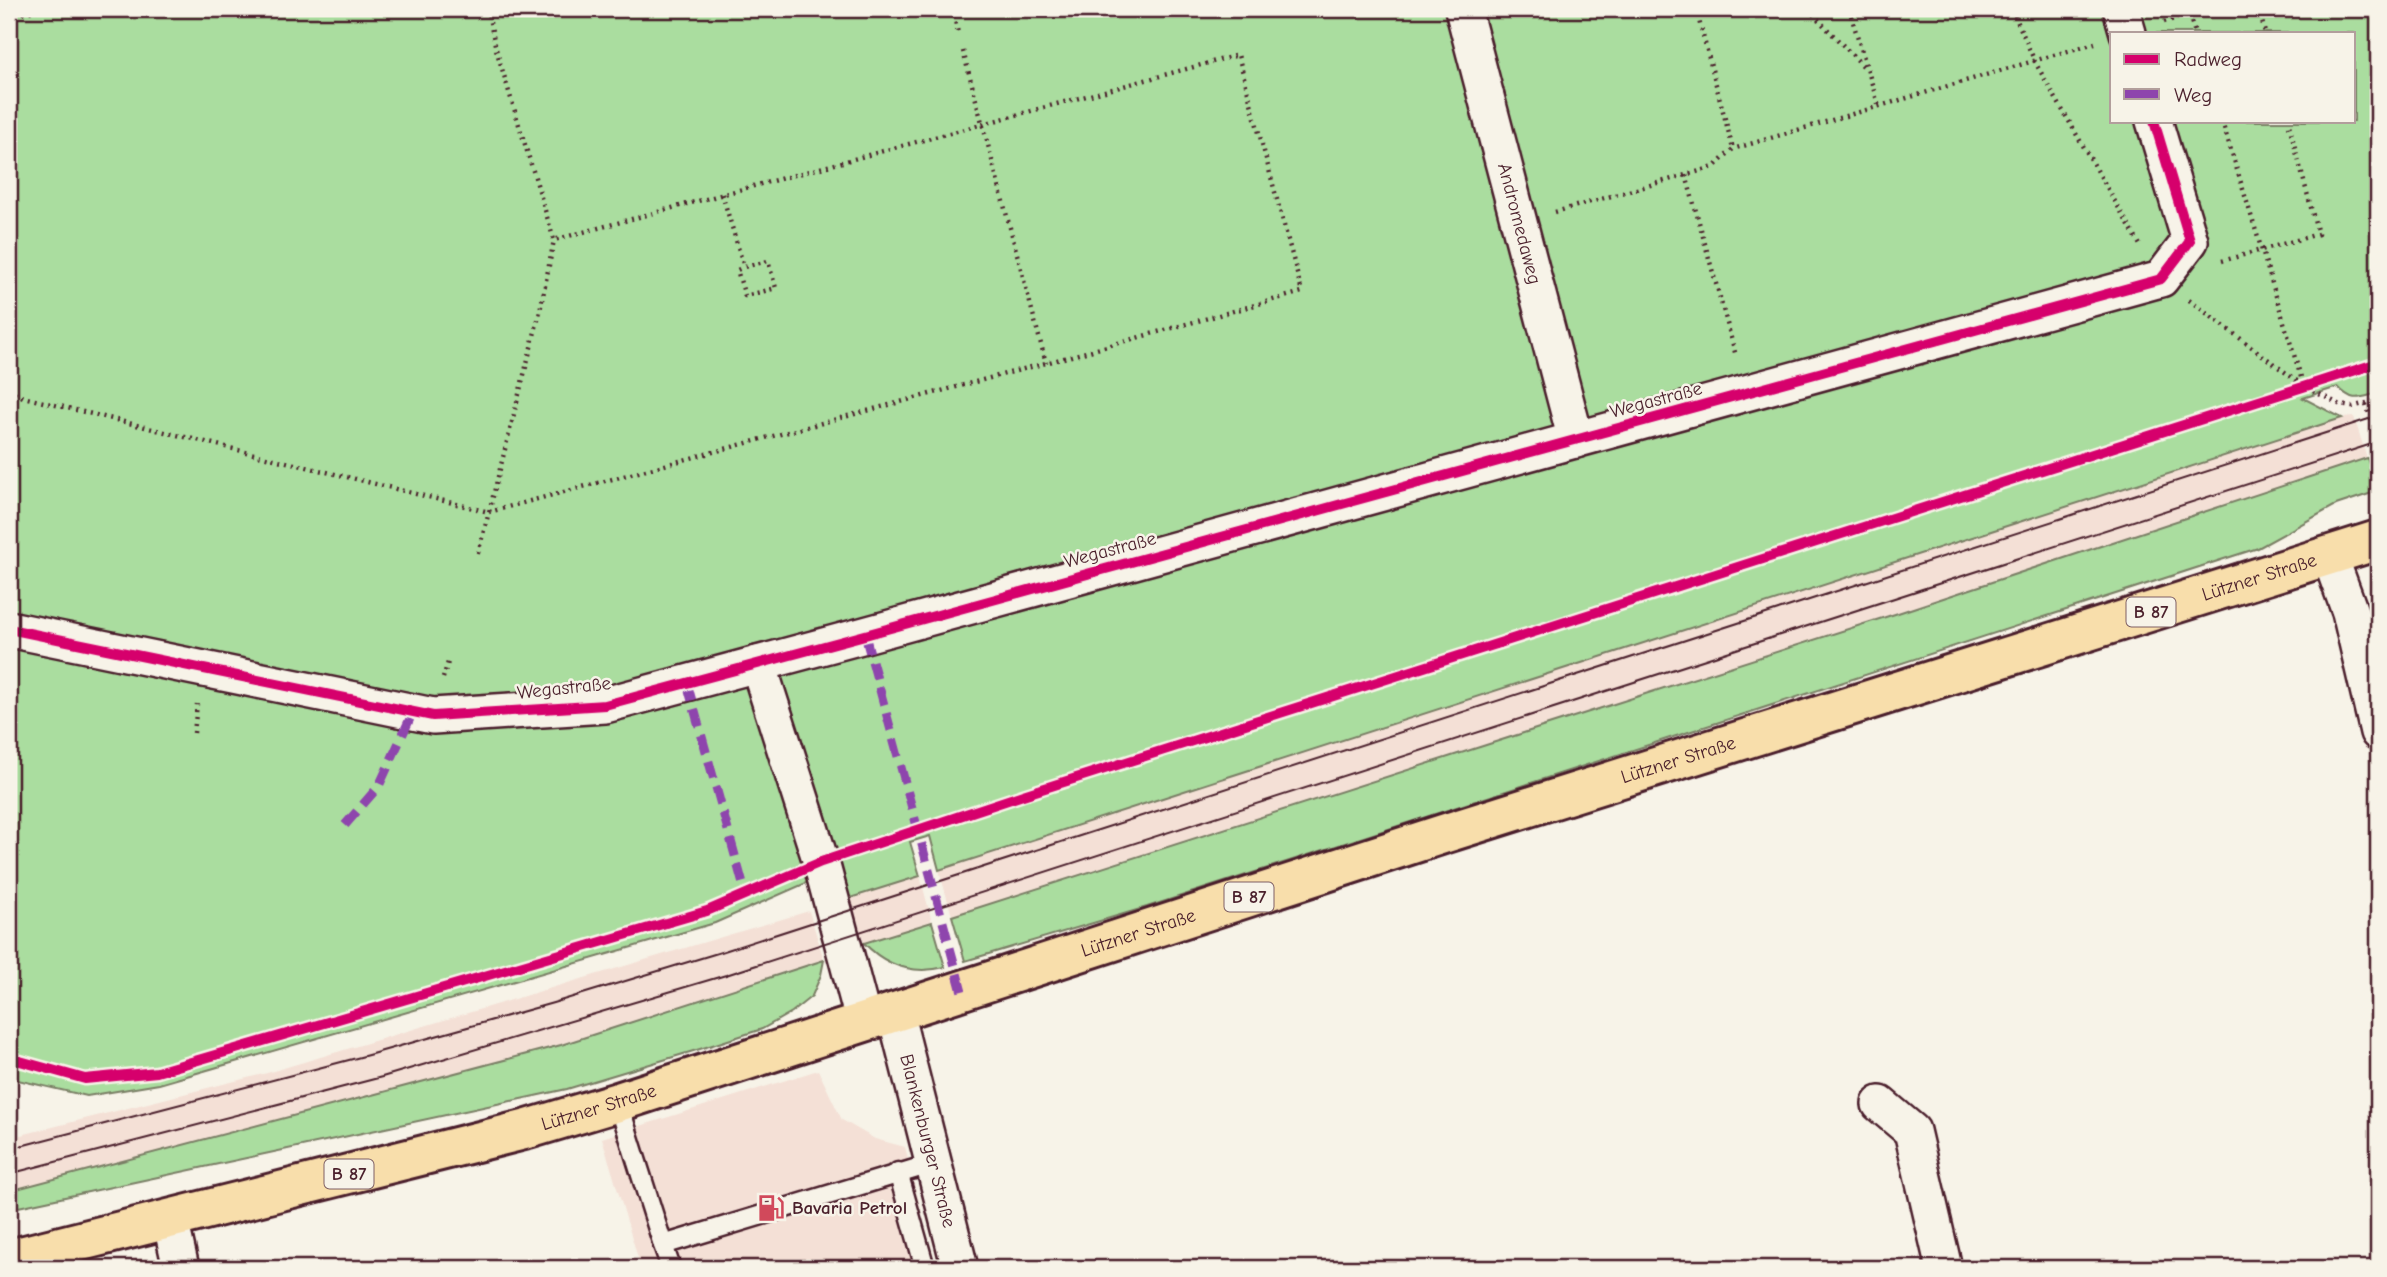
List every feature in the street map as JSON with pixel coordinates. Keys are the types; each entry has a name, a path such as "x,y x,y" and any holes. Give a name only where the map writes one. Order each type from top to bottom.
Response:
{"main road":[{"name":"Lützner Straße","path":"9,1259 528,1129 618,1102 1443,834 2378,540"}],"street":[{"name":"Andromedaweg","path":"1463,9 1576,440"},
{"path":"2118,32 2121,9"},
{"path":"2154,122 2190,241 2161,279"},
{"name":"Wegastraße","path":"9,629 433,716 605,705 2161,279"},
{"path":"2330,557 2350,612 2378,732"},
{"path":"758,664 821,862 879,1018"},
{"name":"Blankenburger Straße","path":"879,1018 934,1163 960,1268"},
{"path":"1880,1104 1912,1131 1944,1268"},
{"path":"170,1219 181,1268"}],"lane":[{"path":"618,1102 671,1268"},
{"path":"663,1245 898,1171 934,1163"},
{"path":"898,1171 925,1268"}],"path":[{"path":"9,17 40,9"},
{"path":"478,553 539,316 554,240 496,50 487,9"},
{"path":"952,9 958,33"},
{"path":"1696,9 1733,149"},
{"path":"1808,9 1867,71"},
{"path":"1849,9 1879,107"},
{"path":"2130,32 2188,12 2210,9"},
{"path":"2259,9 2265,32"},
{"path":"2188,12 2195,32"},
{"path":"1519,222 1714,167 1733,149 2110,38"},
{"path":"963,51 1046,363"},
{"path":"9,389 23,397 489,512 1302,292 1238,55 982,122 554,240"},
{"path":"2222,122 2305,387"},
{"path":"2161,279 2318,234 2288,122"},
{"path":"1686,175 1746,393"},
{"path":"722,194 744,267"},
{"path":"768,261 776,288 745,296 737,270 744,267 768,261"},
{"path":"2366,404 2378,442"}],"shaded area":[{"path":"2354,417 2367,458 1895,614 952,916 939,870 2342,418"},
{"path":"920,876 932,922 864,943 850,898"},
{"path":"809,911 824,960 561,1045 9,1191 9,1138 267,1073"},
{"name":"Bavaria Petrol","path":"818,1070 842,1120 875,1139 905,1147 935,1268 641,1268 602,1138"}],"green space":[{"path":"9,9 2378,9 2378,393 2361,398 2352,397 2338,387 2303,398 2342,418 939,870 930,836 910,842 920,876 850,898 840,868 715,923 159,1084 87,1096 9,1078"},
{"path":"2367,458 2378,491 2336,505 2258,548 1147,907 965,961 952,916 1895,614"},
{"path":"932,922 945,967 922,970 901,967 882,958 864,943"},
{"path":"824,960 812,996 792,1012 762,1029 700,1049 567,1089 9,1209 9,1191 561,1045"}],"tram line":[{"path":"9,1149 368,1055 721,952 2378,416"},
{"path":"9,1174 382,1077 726,975 2378,442"}],"marked path":[{"path":"865,635 962,992"},
{"path":"687,683 746,895"},
{"path":"345,825 379,786 413,712"}],"cycle path":[{"path":"9,629 433,716 605,705 2161,279 2190,241 2154,122"},
{"path":"9,1058 85,1079 157,1072 707,911 821,862 1023,795 2378,363"}],"place":[{"name":"Bavaria Petrol","path":"771,1208"}]}
